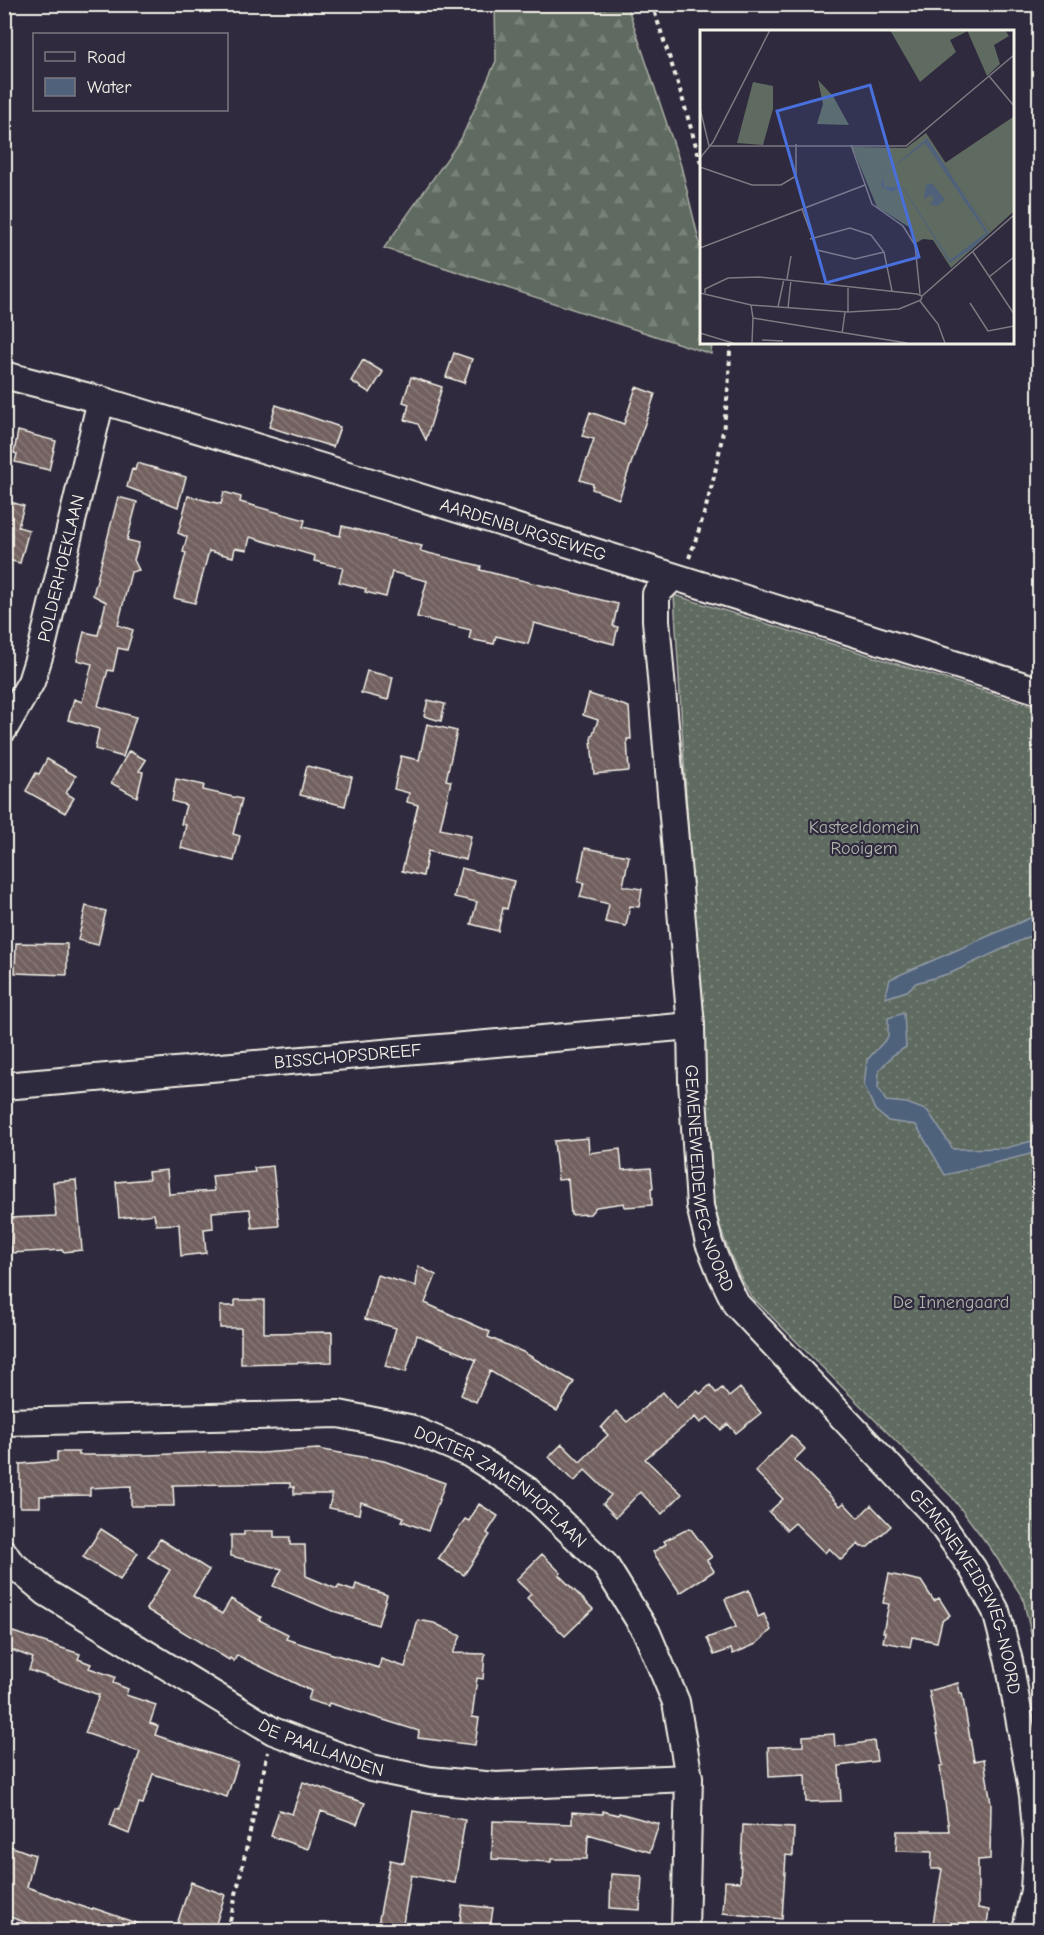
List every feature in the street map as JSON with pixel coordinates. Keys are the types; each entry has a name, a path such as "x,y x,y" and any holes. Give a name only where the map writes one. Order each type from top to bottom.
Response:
{"street":[{"name":"AARDENBURGSEWEG","path":"4,375 101,400 1040,691"},
{"name":"POLDERHOEKLAAN","path":"4,729 31,682 39,656 101,400"},
{"name":"GEMENEWEIDEWEG-NOORD","path":"673,577 656,594 656,620 691,1026 700,1206 717,1263 736,1304 935,1515 973,1569 996,1611 1009,1660 1032,1795 1037,1842 1034,1890 1026,1930"},
{"name":"BISSCHOPSDREEF","path":"4,1086 691,1026"},
{"name":"DOKTER ZAMENHOFLAAN","path":"4,1422 339,1414 410,1428 470,1454 527,1490 605,1565 647,1633 676,1702 689,1778 685,1930"},
{"name":"DE PAALLANDEN","path":"4,1553 9,1561 47,1593 273,1731 370,1768 430,1780 496,1786 689,1778"}],"path":[{"path":"652,4 700,160"},
{"path":"673,577 687,565 710,496 723,429 730,344"},
{"path":"228,1930 273,1731"}],"green space":[{"path":"495,5 627,5 681,166 700,245 700,344 712,344 711,354 384,248 461,139 496,61"},
{"name":"Kasteeldomein Rooigem","path":"674,595 1039,708 1039,1687 1035,1651 1023,1598 991,1549 952,1497 751,1296 724,1237 709,1175"}],"water":[{"path":"1039,914 1039,932 951,973 916,983 907,991 885,998 890,979"},
{"path":"904,1013 906,1047 893,1055 879,1070 878,1087 886,1101 907,1103 928,1111 953,1149 1006,1148 1039,1139 1039,1152 945,1175 916,1125 888,1121 875,1110 864,1085 867,1060 888,1037 888,1018"}],"building":[{"path":"454,353 472,359 464,383 446,377"},
{"path":"363,360 383,372 370,393 351,381"},
{"path":"411,377 442,387 426,440 418,424 405,420 409,404 403,402"},
{"path":"636,387 655,394 619,499 592,489 593,484 580,480 594,439 582,436 590,412 624,424"},
{"path":"276,405 340,427 333,447 269,427"},
{"path":"18,431 56,441 49,470 15,462 17,454 14,453"},
{"path":"137,463 186,477 178,507 127,487 132,469 135,470"},
{"path":"224,492 241,497 240,502 305,520 303,527 340,536 342,526 422,546 420,551 481,566 480,570 618,604 613,626 618,627 614,644 534,623 528,644 496,636 494,644 469,639 471,630 417,617 427,581 392,572 386,597 365,592 366,589 339,582 343,568 314,561 315,556 250,537 247,550 235,548 233,557 209,551 195,603 174,598 186,553 183,552 187,537 178,533 188,496 221,504"},
{"path":"118,497 137,502 127,540 139,543 134,560 139,570 131,572 118,625 133,630 127,650 118,648 113,671 108,670 98,706 136,717 123,757 95,749 99,729 68,720 74,699 82,702 92,664 77,660 84,632 98,635 106,602 93,595"},
{"path":"4,500 24,506 18,527 29,530 20,563 4,559"},
{"path":"367,671 393,677 388,700 361,693"},
{"path":"589,694 629,707 631,739 627,739 629,771 594,774 591,739 598,720 583,715"},
{"path":"428,700 445,704 441,721 424,716"},
{"path":"427,724 457,731 446,780 451,781 440,829 471,836 466,860 428,851 423,876 402,871 418,805 407,802 409,793 394,789 401,756 419,760"},
{"path":"129,751 146,760 139,771 143,772 137,797 111,783"},
{"path":"47,759 76,776 66,793 74,798 65,813 26,791"},
{"path":"307,766 352,777 345,806 300,795"},
{"path":"176,779 204,785 203,790 242,799 233,834 240,836 234,861 181,848 186,825 181,824 186,805 172,801"},
{"path":"585,848 629,856 623,886 642,889 639,907 630,906 626,926 605,922 609,904 580,897 584,883 578,882"},
{"path":"461,868 514,881 507,909 503,908 498,931 471,924 477,902 454,897"},
{"path":"86,906 106,911 98,945 78,940"},
{"path":"16,943 67,944 67,975 15,973"},
{"path":"588,1138 589,1153 620,1149 622,1170 651,1168 652,1205 625,1207 624,1203 596,1207 590,1214 571,1215 568,1179 558,1180 554,1141"},
{"path":"273,1166 279,1226 252,1228 250,1209 212,1212 213,1228 204,1229 206,1253 181,1256 179,1224 156,1225 154,1214 119,1218 116,1182 149,1179 148,1172 167,1170 169,1194 214,1191 212,1176 255,1172 254,1168"},
{"path":"76,1180 82,1250 11,1253 8,1218 56,1216 53,1182"},
{"path":"418,1266 436,1275 425,1303 490,1332 488,1337 523,1352 574,1382 557,1411 490,1371 476,1402 461,1395 476,1360 417,1335 406,1372 385,1366 396,1328 365,1319 377,1275 416,1286"},
{"path":"235,1300 264,1300 264,1333 332,1332 332,1362 241,1364 241,1328 220,1328 220,1306 235,1306"},
{"path":"710,1385 716,1393 722,1388 729,1397 740,1388 761,1413 736,1433 728,1424 721,1430 708,1417 700,1423 695,1417 645,1459 682,1494 662,1514 640,1492 616,1517 603,1504 611,1495 585,1470 574,1482 549,1457 562,1444 580,1462 608,1435 601,1428 616,1411 627,1422 663,1392 676,1408 697,1390 700,1394"},
{"path":"791,1435 805,1449 794,1460 840,1506 844,1503 858,1518 871,1505 891,1526 868,1547 861,1547 858,1544 841,1560 829,1548 825,1553 795,1523 787,1530 769,1512 783,1499 755,1471"},
{"path":"318,1449 384,1461 445,1483 428,1531 402,1521 404,1517 361,1502 359,1514 329,1508 332,1494 294,1494 294,1487 290,1487 290,1483 173,1485 174,1506 131,1506 131,1486 90,1488 90,1495 40,1496 40,1507 20,1507 20,1464 57,1461 57,1452 79,1452 79,1455 148,1455 261,1453"},
{"path":"479,1504 498,1516 487,1533 490,1535 464,1575 438,1559 465,1519 469,1521"},
{"path":"690,1528 712,1557 707,1560 714,1571 680,1593 653,1552 666,1544 664,1541"},
{"path":"101,1529 138,1553 120,1580 83,1557"},
{"path":"244,1531 274,1531 274,1537 290,1537 290,1545 305,1545 306,1576 337,1589 339,1586 354,1591 356,1584 387,1595 378,1625 330,1610 273,1586 282,1569 231,1556 231,1535 244,1535"},
{"path":"160,1539 209,1570 193,1596 222,1614 231,1599 261,1617 259,1620 288,1634 286,1639 323,1651 379,1668 381,1659 405,1667 418,1620 434,1623 461,1636 453,1653 485,1654 483,1679 477,1678 472,1717 479,1718 475,1745 418,1738 419,1731 329,1703 328,1706 308,1700 311,1691 237,1655 234,1661 230,1658 229,1660 146,1609 170,1570 148,1557"},
{"path":"542,1554 561,1573 559,1575 593,1609 565,1636 527,1598 531,1594 516,1580"},
{"path":"889,1574 921,1581 934,1601 939,1598 950,1615 942,1621 937,1642 912,1637 910,1647 883,1642 889,1604 883,1603"},
{"path":"749,1590 758,1617 764,1614 771,1630 756,1644 733,1654 731,1649 714,1655 707,1638 736,1627 725,1599"},
{"path":"4,1629 80,1654 78,1659 91,1664 89,1668 115,1677 113,1683 128,1689 126,1695 156,1705 150,1723 158,1726 155,1735 238,1763 227,1797 153,1774 143,1804 139,1803 129,1834 110,1826 116,1808 119,1809 140,1752 85,1733 99,1695 29,1670 33,1658 4,1647"},
{"path":"958,1683 960,1693 962,1693 974,1761 984,1759 991,1804 990,1859 978,1860 978,1908 989,1910 986,1930 932,1930 942,1869 931,1869 932,1852 896,1851 897,1831 949,1831 940,1766 943,1765 929,1691"},
{"path":"834,1734 835,1747 874,1741 877,1761 839,1766 841,1801 806,1802 805,1775 769,1777 768,1747 803,1746 803,1736"},
{"path":"303,1782 365,1803 357,1824 321,1811 308,1849 271,1836 279,1810 292,1814"},
{"path":"413,1811 465,1820 455,1883 411,1875 402,1930 377,1930 390,1860 404,1863"},
{"path":"603,1811 659,1824 650,1852 588,1834 587,1859 551,1859 551,1862 492,1859 493,1821 572,1824 572,1812 603,1814"},
{"path":"743,1825 794,1828 793,1856 786,1855 782,1919 723,1913 725,1881 740,1882"},
{"path":"4,1844 35,1855 27,1887 92,1910 93,1908 108,1913 150,1928 150,1930 48,1930 4,1915"},
{"path":"611,1874 642,1876 640,1910 610,1908"},
{"path":"191,1882 225,1895 214,1930 175,1930"},
{"path":"462,1905 493,1908 490,1930 459,1930"}],"park label":[{"name":"De Innengaard","path":"951,1302"}]}
